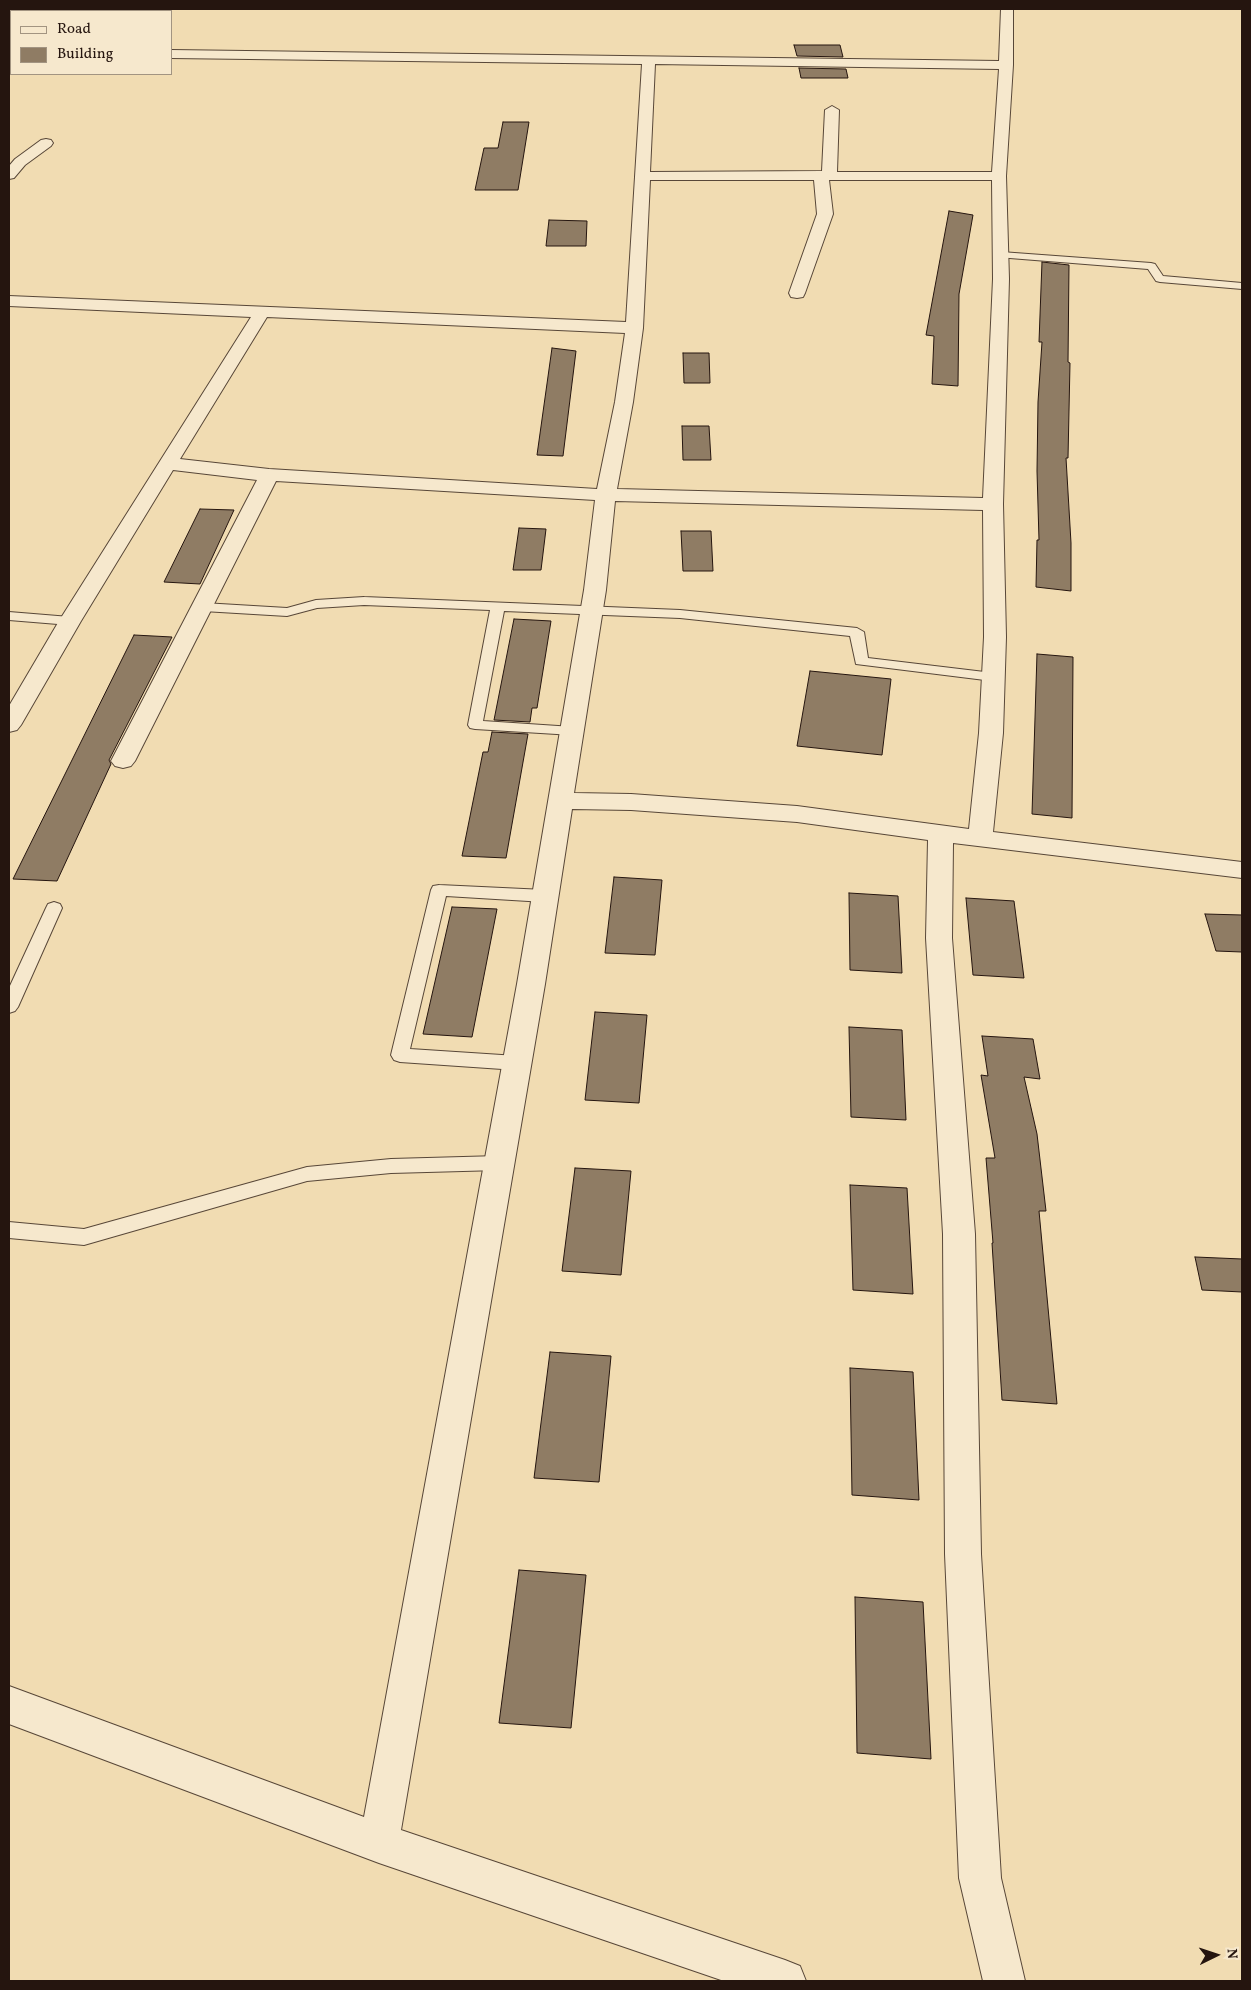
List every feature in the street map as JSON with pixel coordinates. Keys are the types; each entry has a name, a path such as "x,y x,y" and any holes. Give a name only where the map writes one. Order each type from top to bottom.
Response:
{"street":[{"path":"980,839 991,733 995,637 993,504 1002,279 999,176 1006,65 1007,9"},
{"path":"172,54 1006,65"},
{"path":"379,1843 517,1063 592,611 606,495 624,402 634,328 649,60"},
{"path":"797,293 825,214 825,175 832,110"},
{"path":"9,175 20,162 46,143"},
{"path":"642,176 999,176"},
{"path":"9,301 634,328"},
{"path":"9,725 70,621 262,312"},
{"path":"169,464 269,474 606,495 993,504"},
{"path":"122,761 203,607 269,474"},
{"path":"561,801 631,802 797,814 980,839 1242,870"},
{"path":"941,833 939,938 959,1234 963,1554 980,1868 1004,1981"},
{"path":"9,1705 379,1843 785,1981"}],"lane":[{"path":"1001,255 1151,266 1160,279 1242,286"},
{"path":"203,607 287,612 316,604 364,601 680,614 857,632 861,661 993,677"},
{"path":"498,606 475,725 573,731"},
{"path":"9,616 70,621"},
{"path":"517,1063 400,1055 439,890 545,896"},
{"path":"9,1007 54,908"},
{"path":"9,1230 84,1238 307,1174 391,1166 499,1163"}],"building":[{"path":"794,45 840,45 843,57 797,56"},
{"path":"799,68 846,69 848,78 801,78"},
{"path":"503,122 529,122 518,190 475,190 484,148 498,148"},
{"path":"949,211 973,215 959,294 958,386 932,384 934,336 926,335"},
{"path":"549,220 587,221 586,246 546,246"},
{"path":"1042,262 1069,265 1068,362 1070,363 1068,458 1066,458 1071,543 1071,591 1036,587 1037,540 1039,540 1037,471 1038,402 1042,342 1039,342"},
{"path":"552,348 576,351 563,456 537,455"},
{"path":"683,353 709,353 710,383 684,383"},
{"path":"682,426 709,426 711,460 683,460"},
{"path":"200,509 234,510 200,584 164,582"},
{"path":"519,528 546,529 541,570 513,570"},
{"path":"681,531 711,531 713,571 683,571"},
{"path":"514,619 551,621 537,708 532,708 530,722 494,720"},
{"path":"134,635 172,637 109,760 111,764 57,881 13,879"},
{"path":"1037,654 1073,657 1072,818 1032,814"},
{"path":"810,671 891,679 882,755 797,746"},
{"path":"492,732 528,734 506,858 462,856 483,752 488,752"},
{"path":"614,877 662,880 655,955 605,953"},
{"path":"849,893 898,896 902,973 850,970"},
{"path":"966,898 1014,901 1024,978 973,975"},
{"path":"452,907 497,909 472,1037 423,1034"},
{"path":"1205,914 1242,915 1242,952 1216,951"},
{"path":"595,1012 647,1015 639,1103 585,1100"},
{"path":"849,1027 902,1030 906,1120 851,1117"},
{"path":"982,1036 1033,1039 1040,1079 1024,1077 1037,1134 1046,1211 1039,1211 1057,1404 1002,1400 986,1158 995,1158 981,1075 988,1076"},
{"path":"575,1168 631,1171 621,1275 562,1271"},
{"path":"850,1185 907,1188 913,1294 853,1290"},
{"path":"1195,1257 1242,1259 1242,1292 1202,1290"},
{"path":"550,1352 611,1356 599,1482 534,1478"},
{"path":"850,1368 913,1372 919,1500 852,1495"},
{"path":"519,1570 586,1575 571,1728 499,1723"},
{"path":"855,1597 923,1602 931,1759 857,1753"}]}
